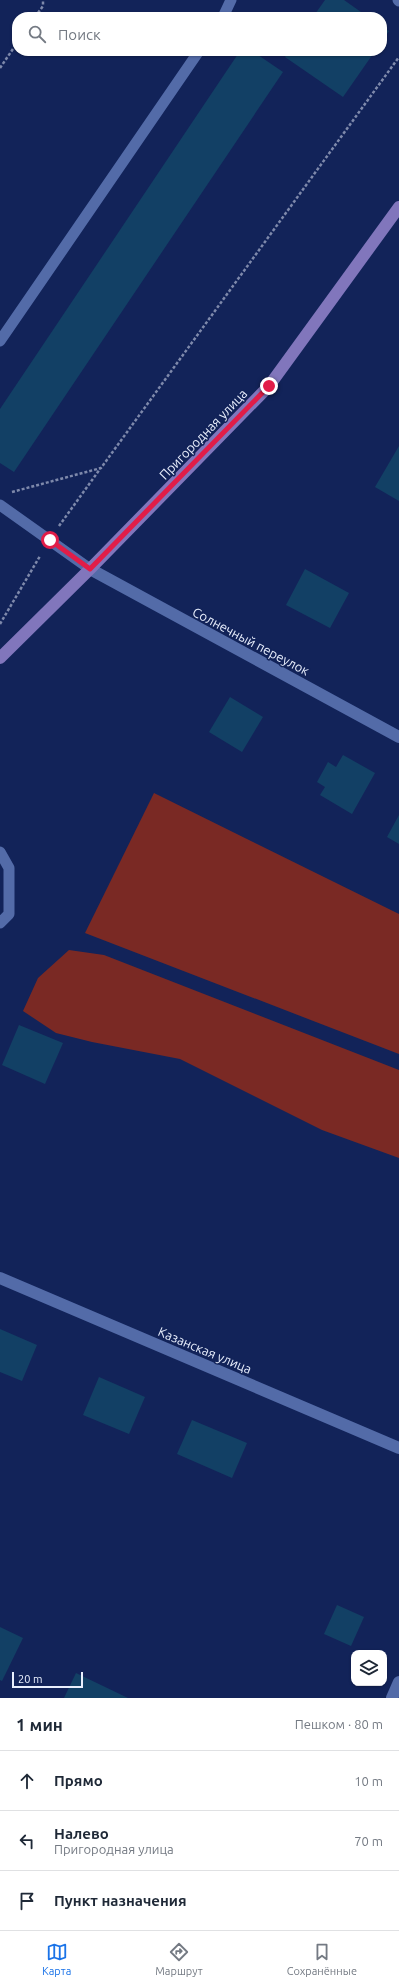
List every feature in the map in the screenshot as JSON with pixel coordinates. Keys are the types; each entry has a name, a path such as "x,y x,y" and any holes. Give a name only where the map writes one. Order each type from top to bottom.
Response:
{"street":[{"name":"Пригородная улица","path":"0,658 90,569 269,386 399,207"},
{"name":"Солнечный переулок","path":"90,569 399,736"},
{"name":"Казанская улица","path":"0,1278 399,1448"},
{"path":"392,1698 399,1682"}],"lane":[{"path":"225,12 231,0"},
{"path":"0,341 196,56"},
{"path":"0,505 90,569"},
{"path":"0,852 9,868 9,914 0,923"}],"path":[{"path":"39,12 43,6 43,0"},
{"path":"0,68 12,50"},
{"path":"7,494 101,468 399,57"}],"shaded area":[{"path":"154,793 399,914 399,1054 85,933"},
{"path":"69,950 104,955 399,1070 399,1158 322,1130 180,1059 92,1042 56,1033 23,1011 38,978"}],"building":[{"path":"325,0 344,0 361,12 317,12"},
{"path":"237,56 259,56 283,72 14,472 0,463 0,409"},
{"path":"286,56 372,56 343,97 285,57"},
{"path":"399,446 399,501 375,487"},
{"path":"305,569 349,593 330,628 286,605"},
{"path":"230,697 263,717 242,752 209,732"},
{"path":"343,755 375,773 352,814 320,795 325,787 317,782 328,762 336,767"},
{"path":"399,815 399,844 387,837"},
{"path":"19,1025 63,1043 45,1084 2,1065"},
{"path":"0,1329 37,1345 22,1381 0,1372"},
{"path":"99,1377 145,1397 129,1434 83,1415"},
{"path":"192,1420 247,1443 232,1478 177,1454"},
{"path":"337,1605 364,1617 351,1646 324,1634"},
{"path":"0,1627 23,1638 2,1681 0,1680"},
{"path":"76,1673 128,1698 64,1698"}],"route":[{"path":"50,540 90,569 269,386"}]}
